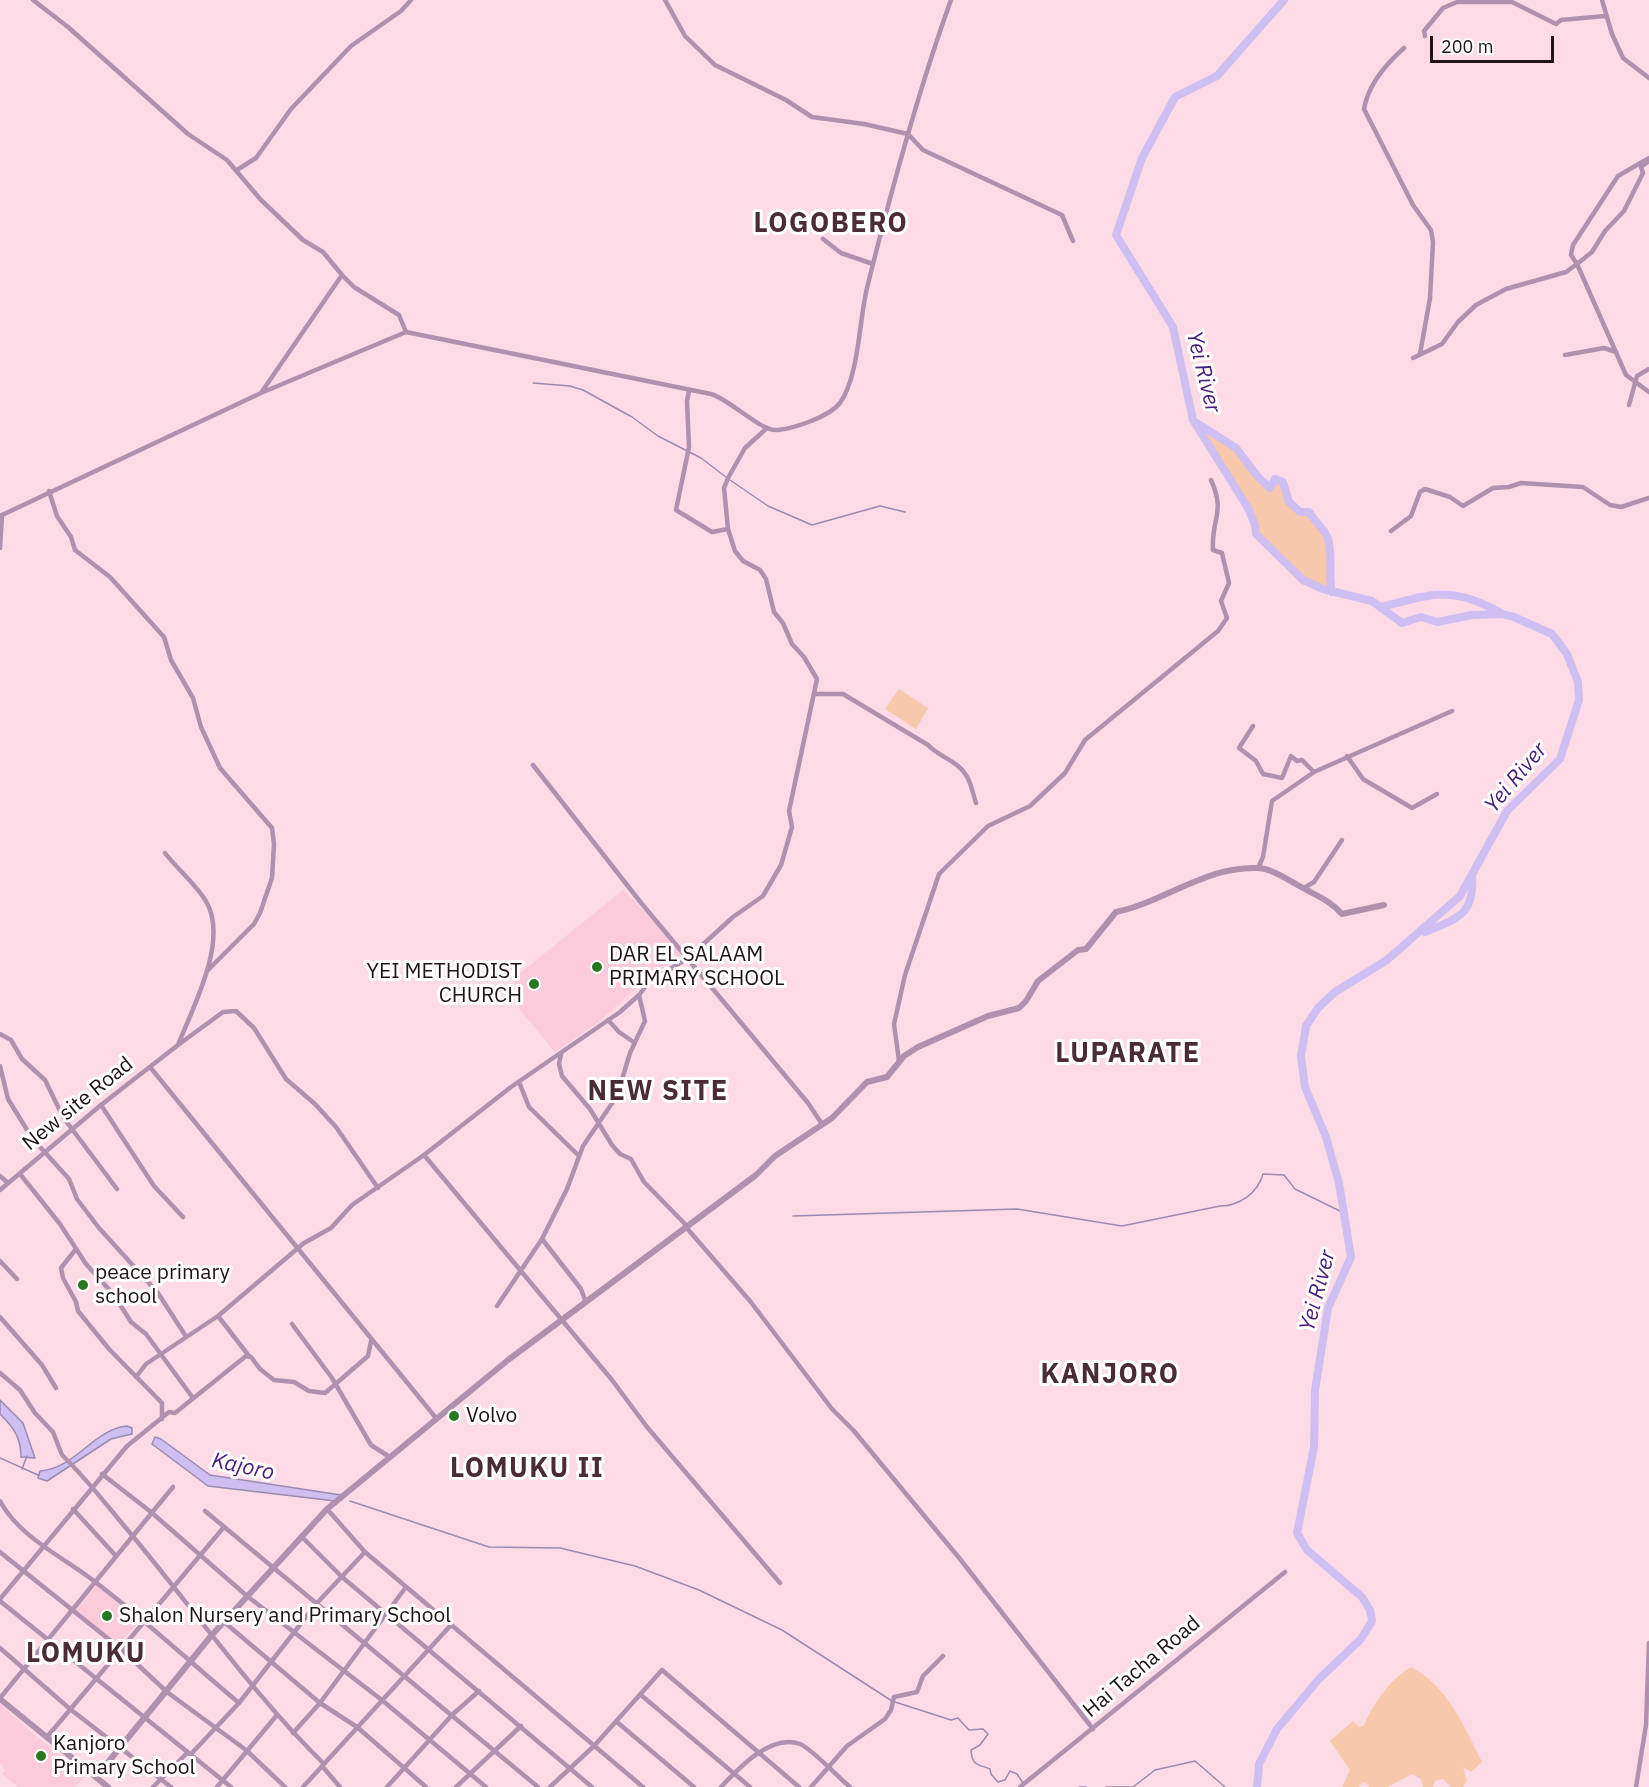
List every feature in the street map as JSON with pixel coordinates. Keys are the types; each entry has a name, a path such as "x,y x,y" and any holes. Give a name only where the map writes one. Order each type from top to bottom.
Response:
{"street":[{"path":"33,0 68,27 188,134 227,160 268,207 303,240 323,252 354,287 399,315 406,332"},
{"path":"237,170 256,158 291,109 351,46 401,11 411,0"},
{"path":"665,0 685,36 716,65 786,100 812,117 864,124 908,134 923,150 1062,215 1073,241"},
{"path":"0,548 1,516 49,491 261,393 406,332 725,399 767,428 778,430 819,418 840,402 850,379 873,264 908,134 951,0"},
{"path":"1602,0 1605,16 1623,58 1649,78"},
{"path":"1425,36 1425,31 1443,8 1457,2 1512,2 1556,24 1561,20 1605,16"},
{"path":"1404,48 1383,69 1366,95 1364,109 1413,205 1431,230 1433,242 1430,298 1420,354"},
{"path":"1413,358 1442,344 1458,322 1476,305 1506,289 1566,272 1592,252 1605,231 1624,211 1643,173 1641,167 1649,159"},
{"path":"1649,159 1622,171 1573,245 1572,255 1626,375 1649,392"},
{"path":"823,239 841,253 873,264"},
{"path":"261,393 342,275"},
{"path":"1565,355 1604,348 1616,352"},
{"path":"1629,405 1633,397 1635,380 1639,374 1649,369"},
{"path":"689,391 687,400 689,447 676,510 712,532 728,529"},
{"path":"136,1377 146,1364 160,1353 218,1316 297,1250 331,1228 352,1205 424,1155 519,1082 608,1020 639,995 650,982 688,958 733,917 763,896 781,865 792,827 789,811 817,679 804,657 792,644 783,623 774,612 766,579 760,570 743,561 735,551 728,529 724,488 745,448 767,428"},
{"path":"899,1061 894,1024 905,975 939,874 988,826 1030,806 1065,772 1086,740 1218,631 1227,618 1221,601 1229,583 1222,553 1213,550 1212,534 1218,514 1219,498 1211,480"},
{"path":"1391,531 1411,516 1420,492 1425,489 1450,497 1463,506 1493,488 1509,488 1521,483 1583,487 1610,505 1621,507 1649,498"},
{"path":"49,491 57,516 71,537 75,550 110,577 164,637 171,660 193,698 201,727 220,768 272,828 274,844 272,878 260,913 254,924 208,970"},
{"path":"814,694 843,694 928,745 937,755 958,766 967,775 976,802"},
{"path":"1258,868 1265,846 1272,801 1314,772 1452,711"},
{"path":"1253,726 1239,748 1256,761 1263,774 1282,778 1291,756 1297,761 1302,760 1314,772"},
{"path":"1347,756 1363,779 1412,808 1437,794"},
{"path":"533,765 808,1103 822,1124"},
{"path":"1304,888 1314,882 1342,840"},
{"path":"165,853 206,902 213,920 208,970 178,1045"},
{"path":"96,1777 273,1565 327,1509 388,1456 561,1318 756,1175 775,1156 822,1124 867,1082 887,1077 899,1061 918,1047 947,1032 988,1016 1018,1008 1026,1001 1038,981 1078,951 1086,949 1116,912 1137,908 1209,875 1258,868 1287,878 1335,905 1342,914 1384,905"},
{"path":"497,1306 542,1239 567,1189 579,1155 617,1096 630,1053 645,1021 639,995"},
{"name":"New site Road","path":"0,1190 101,1105 178,1045 223,1012 236,1011 243,1015 267,1046 285,1079 315,1104 336,1127 378,1188"},
{"path":"608,1020 619,1032 635,1043"},
{"path":"0,1034 11,1040 22,1059 45,1080 58,1109 117,1189"},
{"path":"562,1053 559,1065 562,1076 600,1125 617,1152 631,1159 644,1182 661,1203 686,1225 750,1301 832,1409 854,1431 960,1559 1093,1729"},
{"path":"0,1066 8,1099 45,1154 69,1179 77,1198 99,1228 158,1293 185,1335"},
{"path":"150,1067 436,1418"},
{"path":"519,1082 529,1107 579,1155"},
{"path":"101,1105 154,1186 183,1217"},
{"path":"424,1155 520,1274 561,1318 647,1427 780,1583"},
{"path":"20,1174 114,1295 130,1322 146,1334 188,1388 193,1398"},
{"path":"0,1176 8,1183"},
{"path":"542,1239 581,1289 585,1300"},
{"path":"76,1249 61,1268 63,1278 76,1302 78,1311 162,1403 162,1419"},
{"path":"0,1261 17,1279"},
{"path":"218,1316 265,1374 278,1382 294,1382 309,1391 320,1394 336,1386 368,1356 372,1341"},
{"path":"0,1317 14,1330 54,1382 56,1388"},
{"path":"292,1323 336,1386 370,1445 388,1456"},
{"path":"231,1787 0,1600 43,1545 127,1446 169,1412 176,1413 249,1356"},
{"path":"0,1373 27,1399 35,1413 53,1432 62,1455 92,1486 277,1715 340,1787"},
{"path":"102,1474 151,1512 247,1596 343,1669 486,1787"},
{"path":"108,1787 0,1699 173,1487"},
{"path":"0,1501 14,1520 43,1545 95,1581 239,1703"},
{"path":"73,1509 116,1556"},
{"path":"327,1509 365,1552 643,1787"},
{"path":"205,1511 365,1641 538,1787"},
{"path":"47,1737 173,1584 224,1527"},
{"path":"301,1535 342,1577 592,1787"},
{"path":"0,1552 22,1572 121,1649 167,1692 246,1750 285,1787"},
{"path":"153,1787 239,1703 318,1603 365,1552"},
{"name":"Hai Tacha Road","path":"1020,1787 1285,1572"},
{"path":"293,1733 320,1702 406,1587"},
{"path":"224,1622 320,1702 357,1727 426,1787"},
{"path":"303,1787 451,1625"},
{"path":"1636,1787 1646,1725 1649,1643"},
{"path":"0,1648 70,1709 171,1787"},
{"path":"811,1787 847,1746 885,1719 891,1710 894,1697 917,1692 923,1676 943,1656"},
{"path":"550,1787 594,1746 662,1670 799,1787"},
{"path":"387,1787 452,1715 478,1691"},
{"path":"641,1695 750,1787"},
{"path":"217,1787 277,1715"},
{"path":"616,1722 694,1787"},
{"path":"456,1787 521,1726"},
{"path":"721,1787 758,1752 786,1743 801,1744 850,1787"}],"shaded area":[{"path":"1193,420 1228,440 1269,488 1275,479 1283,482 1289,502 1300,512 1309,512 1328,540 1332,558 1332,592 1303,580 1256,534 1254,523 1240,493"},
{"path":"899,689 928,708 916,729 885,709"},
{"name":"DAR EL SALAAM PRIMARY SCHOOL","path":"623,890 663,930 682,957 649,976 599,1022 555,1052 520,1010 514,978"},
{"path":"0,1400 23,1423 35,1458 21,1457 20,1444 15,1433 0,1414"},
{"path":"127,1426 132,1428 132,1434 111,1439 47,1481 38,1478 40,1471 64,1464 104,1434"},
{"path":"155,1437 210,1475 341,1495 335,1501 208,1486 152,1444"},
{"name":"Shalon Nursery and Primary School","path":"97,1585 139,1622 118,1645 75,1610"},
{"path":"1411,1667 1435,1685 1454,1708 1482,1762 1471,1772 1463,1767 1467,1781 1463,1787 1451,1787 1443,1779 1435,1781 1433,1787 1423,1787 1421,1779 1412,1774 1388,1787 1370,1787 1364,1782 1358,1787 1342,1787 1350,1770 1330,1741 1353,1721 1359,1727 1364,1725 1383,1692"},
{"name":"Kanjoro Primary School","path":"0,1704 37,1737 31,1744 38,1738 88,1775 74,1787 18,1787 2,1774 5,1771 0,1763"}],"waterway":[{"name":"Yei River","path":"1257,1787 1259,1764 1277,1729 1319,1679 1361,1639 1372,1621 1370,1610 1362,1597 1307,1550 1297,1533 1314,1447 1315,1390 1328,1308 1351,1257 1339,1183 1326,1137 1305,1087 1301,1056 1306,1026 1318,1008 1335,992 1387,960 1460,896 1507,811 1560,759 1579,700 1578,682 1567,654 1552,634 1514,617 1502,614 1472,615 1437,622 1421,617 1402,623 1372,601 1323,589 1303,580 1256,534 1248,508 1193,420 1173,327 1116,235 1142,158 1175,97 1217,76 1284,0"},
{"path":"533,383 570,386 583,390 632,417 658,436 701,458 726,477"},
{"path":"1197,423 1236,448 1258,477 1270,488 1275,479 1283,482 1289,502 1300,512 1309,512 1325,532 1330,552 1332,592"},
{"path":"730,480 768,506 812,525 880,506 905,512"},
{"path":"1381,607 1428,596 1455,595 1469,598 1501,613"},
{"path":"1425,932 1447,923 1467,907 1471,899 1472,875"},
{"path":"793,1216 1017,1209 1122,1226 1234,1204 1247,1197 1257,1187 1263,1174 1284,1175 1295,1189 1344,1213"},
{"name":"Kajoro","path":"22,1469 27,1456"},
{"name":"Kajoro","path":"0,1458 38,1475"},
{"path":"350,1501 489,1547 560,1548 635,1566 699,1590 782,1630 892,1701 951,1720 958,1718 969,1730 983,1729 988,1734 980,1745 971,1750 974,1762 990,1769 998,1782 1005,1780 1010,1771 1017,1774 1023,1783"},
{"path":"1106,1787 1133,1787 1155,1770 1195,1761 1225,1787"},
{"path":"1079,1787 1086,1787"}],"place":[{"name":"DAR EL SALAAM PRIMARY SCHOOL","path":"597,967"},
{"name":"YEI METHODIST CHURCH","path":"534,984"},
{"name":"peace primary school","path":"83,1285"},
{"name":"Volvo","path":"454,1416"},
{"name":"Shalon Nursery and Primary School","path":"107,1616"},
{"name":"Kanjoro Primary School","path":"41,1756"}],"district":[{"name":"LOGOBERO","path":"831,224"},
{"name":"LUPARATE","path":"1128,1054"},
{"name":"NEW SITE","path":"658,1092"},
{"name":"KANJORO","path":"1110,1375"},
{"name":"LOMUKU II","path":"527,1469"},
{"name":"LOMUKU","path":"86,1654"}]}
